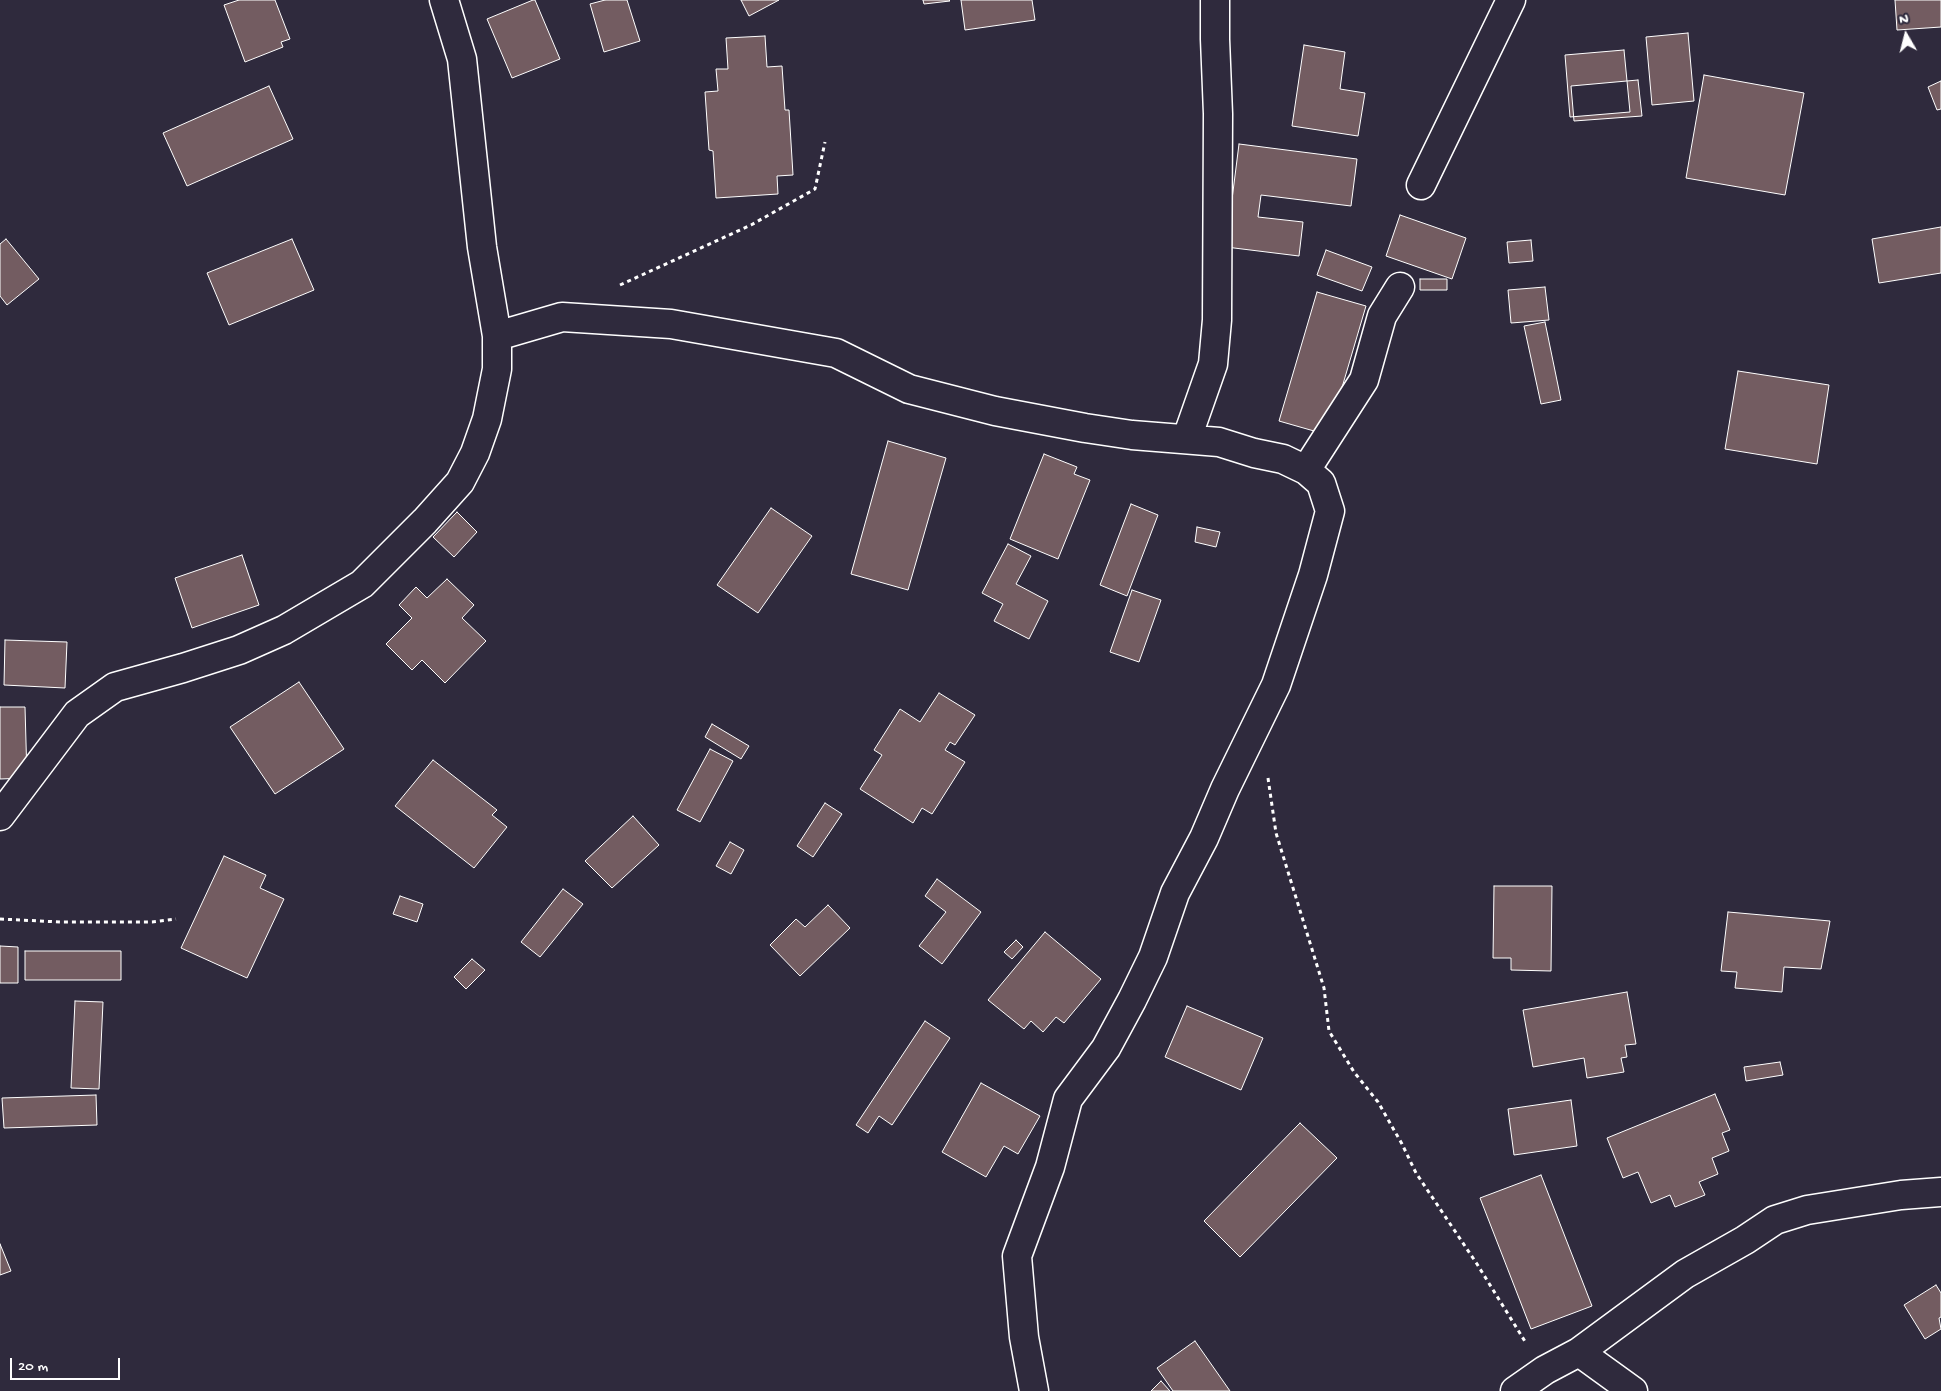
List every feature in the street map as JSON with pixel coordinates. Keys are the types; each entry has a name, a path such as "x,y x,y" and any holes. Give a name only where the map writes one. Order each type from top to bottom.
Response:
{"street":[{"path":"0,816 77,714 115,687 239,650 284,630 362,584 460,482 475,453 487,419 498,369 496,336 482,247 462,59 444,0"},
{"path":"1187,438 1213,364 1217,320 1218,114 1214,39 1215,0"},
{"path":"1421,185 1511,0"},
{"path":"1306,470 1364,380 1382,316 1400,287"},
{"path":"496,336 562,317 671,324 836,353 909,390 1085,428 1132,435 1219,442 1254,453 1283,459 1306,470 1321,483 1330,511 1313,575 1276,685 1176,893 1153,957 1132,1000 1106,1048 1068,1099 1050,1167 1017,1256 1024,1337 1034,1391"},
{"path":"1515,1391 1545,1370 1579,1352 1685,1274 1745,1240 1775,1220 1807,1210 1901,1195 1941,1192"},
{"path":"1579,1352 1633,1391"}],"path":[{"path":"613,287 653,271 750,226 815,189 825,142"},
{"path":"1268,773 1276,833 1324,988 1329,1031 1354,1072 1378,1102 1416,1173 1477,1264 1510,1320 1545,1370"},
{"path":"0,919 60,922 152,922 176,919"}],"building":[{"path":"239,0 275,0 290,39 281,42 283,47 245,62 224,5"},
{"path":"535,0 560,59 512,78 487,19"},
{"path":"605,0 627,0 640,41 604,52 590,4"},
{"path":"741,0 779,0 749,16"},
{"path":"923,0 949,0 950,1 924,4"},
{"path":"961,0 1032,0 1035,20 965,30"},
{"path":"1895,0 1941,0 1941,27 1897,30"},
{"path":"1688,33 1694,101 1652,105 1646,37"},
{"path":"765,36 767,67 782,66 785,110 789,110 793,175 777,176 778,194 716,198 713,151 709,150 705,92 718,91 716,69 728,69 726,38"},
{"path":"1304,45 1345,52 1340,89 1365,93 1358,136 1292,126"},
{"path":"1624,50 1630,112 1570,117 1565,55"},
{"path":"1704,75 1804,93 1785,195 1686,178"},
{"path":"1638,80 1642,116 1574,121 1571,86"},
{"path":"1941,81 1941,109 1937,110 1928,87"},
{"path":"269,86 293,139 187,186 163,133"},
{"path":"1239,144 1357,159 1351,206 1261,195 1258,217 1303,222 1299,256 1226,247"},
{"path":"1400,215 1466,238 1452,279 1386,256"},
{"path":"1941,227 1941,273 1879,283 1872,239"},
{"path":"6,239 39,279 7,305 0,296 0,244"},
{"path":"292,239 314,290 229,325 207,273"},
{"path":"1531,240 1533,261 1509,263 1507,242"},
{"path":"1326,250 1372,267 1362,291 1317,275"},
{"path":"1420,279 1447,279 1447,290 1420,290"},
{"path":"1545,287 1549,320 1511,323 1508,290"},
{"path":"1317,292 1366,306 1328,435 1279,421"},
{"path":"1545,322 1561,400 1541,404 1524,326"},
{"path":"1738,371 1829,385 1817,464 1725,449"},
{"path":"888,441 946,458 908,590 851,574"},
{"path":"1044,454 1077,467 1074,474 1090,480 1058,559 1010,539"},
{"path":"1131,504 1158,515 1127,596 1100,585"},
{"path":"771,508 812,536 758,613 717,585"},
{"path":"457,512 477,532 454,557 433,537"},
{"path":"1197,527 1220,532 1216,547 1195,542"},
{"path":"1008,544 1031,556 1016,584 1048,601 1029,639 994,621 1003,604 982,593"},
{"path":"242,555 259,605 192,628 175,578"},
{"path":"447,579 474,605 462,618 486,641 445,683 422,660 412,670 386,644 412,618 399,605 416,587 427,598"},
{"path":"1132,590 1161,600 1139,662 1110,652"},
{"path":"5,640 67,642 65,688 4,685"},
{"path":"299,682 344,749 275,794 230,727"},
{"path":"939,693 975,715 955,745 950,742 945,750 965,762 932,814 922,808 913,823 860,789 882,755 874,750 900,709 920,722"},
{"path":"0,707 25,707 27,778 0,779"},
{"path":"712,724 749,746 741,759 705,737"},
{"path":"710,749 733,761 700,822 677,810"},
{"path":"433,760 497,810 492,815 507,827 474,868 395,806"},
{"path":"825,803 842,814 813,857 797,846"},
{"path":"633,816 659,845 612,888 585,861"},
{"path":"730,842 744,850 731,874 716,866"},
{"path":"224,856 266,875 260,888 284,899 247,978 181,948"},
{"path":"937,879 981,912 942,964 919,946 946,912 925,896"},
{"path":"1494,886 1552,886 1551,971 1511,970 1511,958 1493,958"},
{"path":"563,889 583,904 540,957 521,942"},
{"path":"400,896 423,904 417,922 393,914"},
{"path":"828,905 850,928 800,976 770,945 796,919 805,927"},
{"path":"1728,912 1830,921 1821,969 1784,967 1782,992 1735,988 1737,972 1721,971"},
{"path":"1045,932 1101,979 1064,1023 1056,1017 1043,1032 1031,1021 1024,1029 988,1000"},
{"path":"1016,940 1023,947 1012,959 1004,952"},
{"path":"0,946 18,947 18,983 0,983"},
{"path":"25,951 121,951 121,980 25,980"},
{"path":"472,959 485,970 466,989 454,977"},
{"path":"1627,992 1636,1044 1625,1045 1627,1057 1621,1058 1624,1072 1587,1078 1584,1058 1533,1067 1523,1010"},
{"path":"75,1001 103,1002 99,1089 71,1088"},
{"path":"1187,1006 1263,1038 1241,1090 1165,1057"},
{"path":"925,1021 950,1038 892,1125 879,1116 868,1133 856,1125"},
{"path":"1780,1062 1783,1075 1746,1081 1744,1067"},
{"path":"981,1083 1040,1116 1018,1154 1004,1146 986,1177 942,1152"},
{"path":"1715,1094 1730,1130 1722,1133 1729,1151 1712,1158 1718,1174 1699,1182 1705,1195 1675,1207 1670,1195 1651,1203 1638,1172 1623,1178 1607,1138"},
{"path":"96,1095 97,1125 4,1128 2,1098"},
{"path":"1571,1100 1577,1146 1514,1155 1508,1109"},
{"path":"1300,1123 1337,1158 1240,1257 1204,1221"},
{"path":"1541,1175 1592,1306 1531,1329 1480,1198"},
{"path":"0,1244 11,1271 0,1275"},
{"path":"1936,1285 1941,1293 1941,1317 1939,1318 1941,1329 1925,1339 1904,1305"},
{"path":"1195,1341 1230,1391 1173,1391 1157,1368"},
{"path":"1161,1381 1170,1391 1151,1391"}]}
